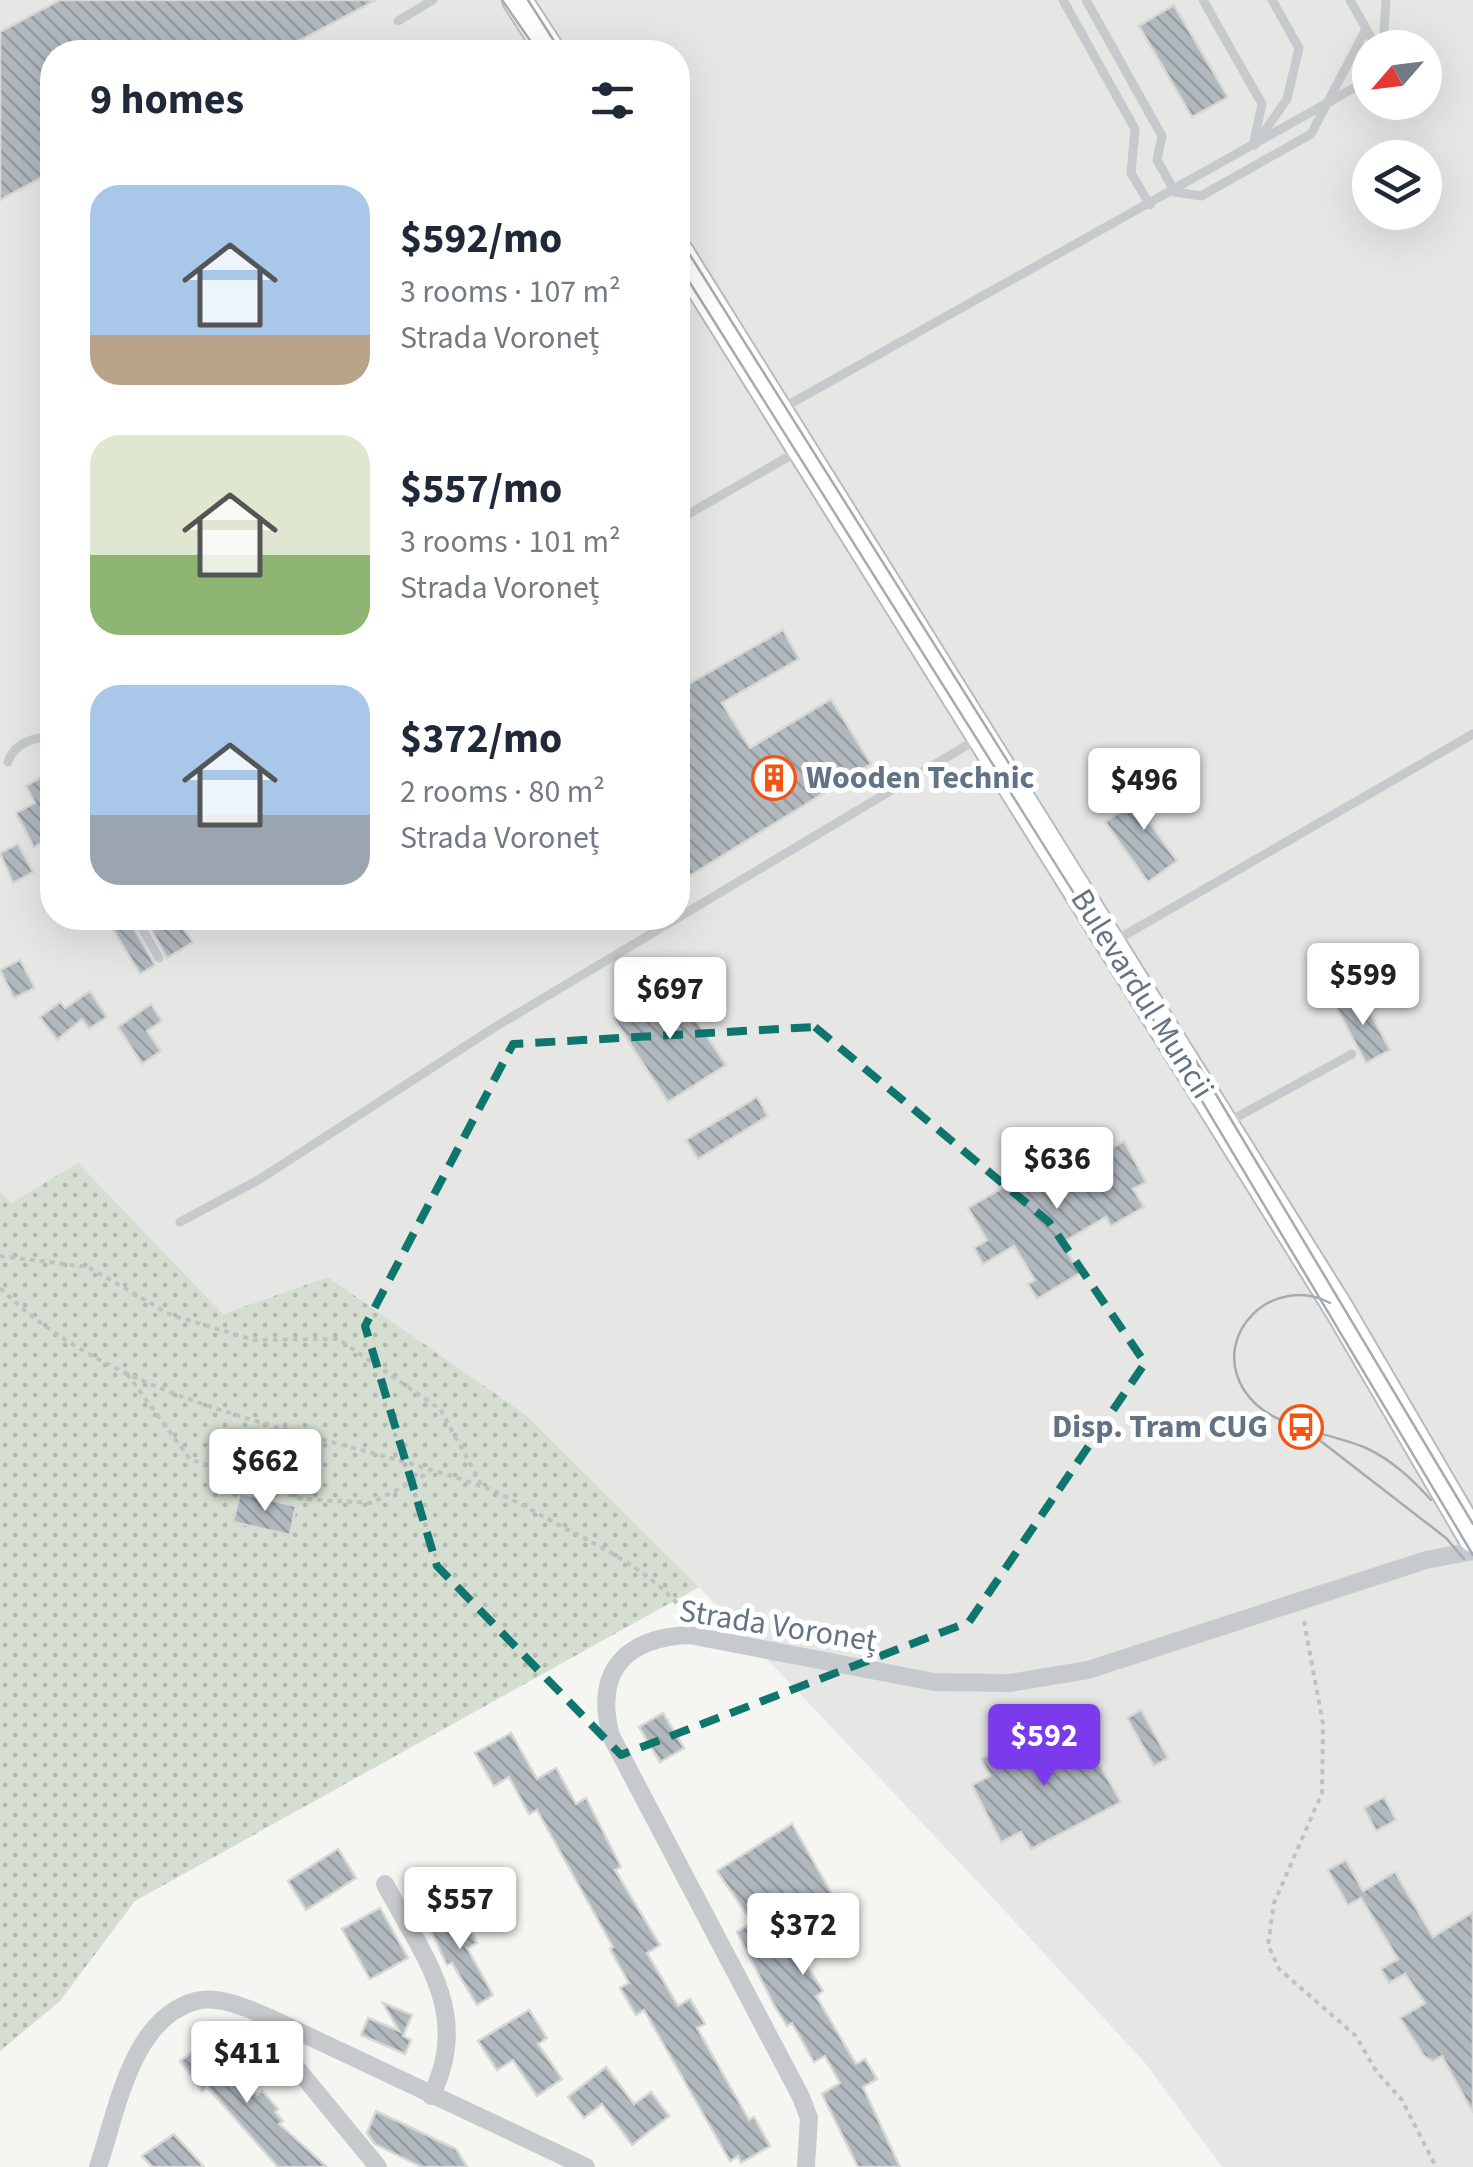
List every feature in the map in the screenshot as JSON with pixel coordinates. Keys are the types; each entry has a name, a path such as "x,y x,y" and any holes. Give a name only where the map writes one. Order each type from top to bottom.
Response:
{"main road":[{"path":"517,0 542,40"},
{"name":"Bulevardul Muncii","path":"690,270 1224,1124 1473,1538"}],"street":[{"name":"Strada Voroneț","path":"806,2167 809,2118 801,2096 611,1736 604,1710 606,1684 618,1664 638,1646 662,1636 702,1638 934,1682 1009,1683 1088,1670 1426,1560 1473,1551"},
{"path":"384,1884 440,1988 450,2029 447,2066 431,2096"},
{"path":"98,2167 150,2030 172,2012 198,2000 236,2004 270,2018 586,2167"},
{"path":"270,2018 271,2037 378,2167"}],"lane":[{"path":"398,20 434,0"},
{"path":"1063,0 1136,129 1131,173 1150,205"},
{"path":"1086,0 1162,136 1157,160 1175,192"},
{"path":"1203,0 1262,104 1253,148"},
{"path":"1253,148 1287,99 1299,48 1272,0"},
{"path":"1175,192 1200,196 1311,134 1366,29 1350,0"},
{"path":"1382,30 1386,0"},
{"path":"779,411 1352,91"},
{"path":"690,513 803,449"},
{"path":"1111,943 1473,734"},
{"path":"690,910 982,736"},
{"path":"8,762 11,753 40,737"},
{"path":"143,930 159,958"},
{"path":"180,1222 260,1179 495,1027 657,930"},
{"path":"1224,1124 1352,1054"}],"path":[{"path":"0,1256 88,1268 171,1315 254,1340 338,1338 440,1409 483,1487"},
{"path":"0,1288 28,1315 92,1360 220,1409 483,1487 612,1552 681,1608 702,1638"},
{"path":"127,1374 190,1459 302,1499 372,1503 430,1472"},
{"path":"1299,1602 1323,1724 1324,1777 1317,1811 1274,1903 1268,1945 1280,1969 1364,2047 1376,2071 1402,2100 1436,2167"}],"highlighted area":[{"path":"815,1027 1049,1222 1145,1363 969,1622 621,1755 437,1566 365,1326 513,1044"}],"shaded area":[{"path":"0,0 1473,0 1473,2167 1222,2167 1146,2064 992,1897 699,1587 526,1415 328,1277 223,1314 78,1164 11,1204 0,1191"},
{"path":"78,1163 223,1314 328,1277 526,1415 699,1587 135,1901 60,2001 0,2051 0,1191 11,1203"}],"building":[{"path":"60,0 376,0 301,40 40,40 40,178 0,200 0,32"},
{"path":"1174,5 1228,97 1192,117 1139,26"},
{"name":"Wooden Technic","path":"783,630 799,659 722,703 750,748 831,699 871,764 690,876 690,683"},
{"path":"40,778 40,844 34,847 16,813 35,803 26,786"},
{"path":"1169,779 1178,794 1143,814 1177,861 1148,882 1105,822"},
{"path":"18,844 33,872 13,883 0,853"},
{"path":"113,930 135,930 155,965 140,974"},
{"path":"152,930 184,930 193,942 167,958"},
{"path":"20,960 35,988 14,998 0,970"},
{"path":"671,982 726,1065 668,1102 614,1019"},
{"path":"90,991 107,1017 89,1029 82,1019 57,1040 40,1017 60,1002 65,1008"},
{"path":"1360,994 1390,1050 1366,1063 1336,1007"},
{"path":"151,1004 162,1021 147,1031 161,1051 142,1064 118,1027"},
{"path":"757,1097 768,1116 698,1159 686,1140"},
{"path":"1124,1141 1146,1182 1133,1189 1144,1207 1111,1226 1106,1217 1062,1243 1080,1273 1037,1299 1028,1284 1035,1280 1014,1246 983,1264 974,1248 987,1240 968,1208 1067,1150 1078,1168"},
{"path":"240,1493 296,1506 290,1535 233,1522"},
{"path":"1141,1710 1168,1758 1154,1766 1127,1718"},
{"path":"663,1713 684,1748 660,1762 639,1727"},
{"path":"1080,1730 1121,1802 1031,1849 1021,1832 1001,1842 972,1785 990,1776 981,1759 1025,1735 1035,1754"},
{"path":"511,1733 537,1779 556,1768 576,1804 586,1798 621,1867 615,1870 660,1945 647,1953 678,2006 690,1999 705,2024 697,2028 749,2120 754,2117 770,2146 741,2163 738,2156 730,2161 644,2010 636,2015 620,1988 629,1983 610,1949 613,1947 537,1810 529,1814 509,1777 494,1786 475,1753"},
{"path":"1384,1797 1396,1820 1376,1831 1364,1808"},
{"path":"792,1824 833,1896 788,1920 808,1957 803,1960 823,1991 816,1996 856,2064 865,2059 877,2079 863,2087 900,2167 858,2167 822,2094 840,2083 825,2056 814,2062 792,2023 787,2026 774,2005 737,1932 752,1922 717,1871"},
{"path":"338,1849 356,1878 306,1910 288,1881"},
{"path":"1346,1860 1363,1891 1395,1872 1433,1937 1473,1912 1473,2113 1442,2056 1433,2061 1424,2056 1400,2018 1425,2003 1405,1974 1389,1983 1381,1969 1398,1959 1361,1898 1348,1905 1328,1870"},
{"path":"380,1908 408,1958 370,1979 342,1929"},
{"path":"446,1911 450,1919 463,1913 477,1943 467,1948 493,1995 477,2005 452,1963 447,1965 426,1920"},
{"path":"383,2003 412,2015 403,2036 411,2040 405,2054 361,2035 368,2018 399,2031"},
{"path":"529,2010 547,2038 538,2044 562,2079 537,2096 513,2060 497,2070 478,2041"},
{"path":"213,2037 257,2095 262,2091 278,2109 275,2112 283,2121 279,2124 327,2167 278,2167 207,2087 202,2091 180,2061"},
{"path":"606,2067 634,2104 651,2092 669,2116 632,2145 602,2104 584,2118 568,2097"},
{"path":"376,2111 456,2149 467,2167 422,2167 375,2144 367,2133"},
{"path":"174,2134 204,2167 152,2167 142,2156"}],"tram line":[{"path":"502,0 530,40"},
{"path":"528,0 553,40"},
{"path":"690,255 1010,765"},
{"path":"690,283 1153,1019 1473,1555"},
{"path":"1196,1061 1473,1524"},
{"path":"1330,1303 1309,1296 1288,1296 1269,1302 1253,1314 1241,1330 1235,1348 1235,1369 1244,1390 1255,1403 1283,1421 1375,1453 1431,1500"},
{"path":"1318,1439 1446,1538 1464,1559"}],"place":[{"name":"Wooden Technic","path":"774,778"},
{"name":"Disp. Tram CUG","path":"1301,1427"}]}
